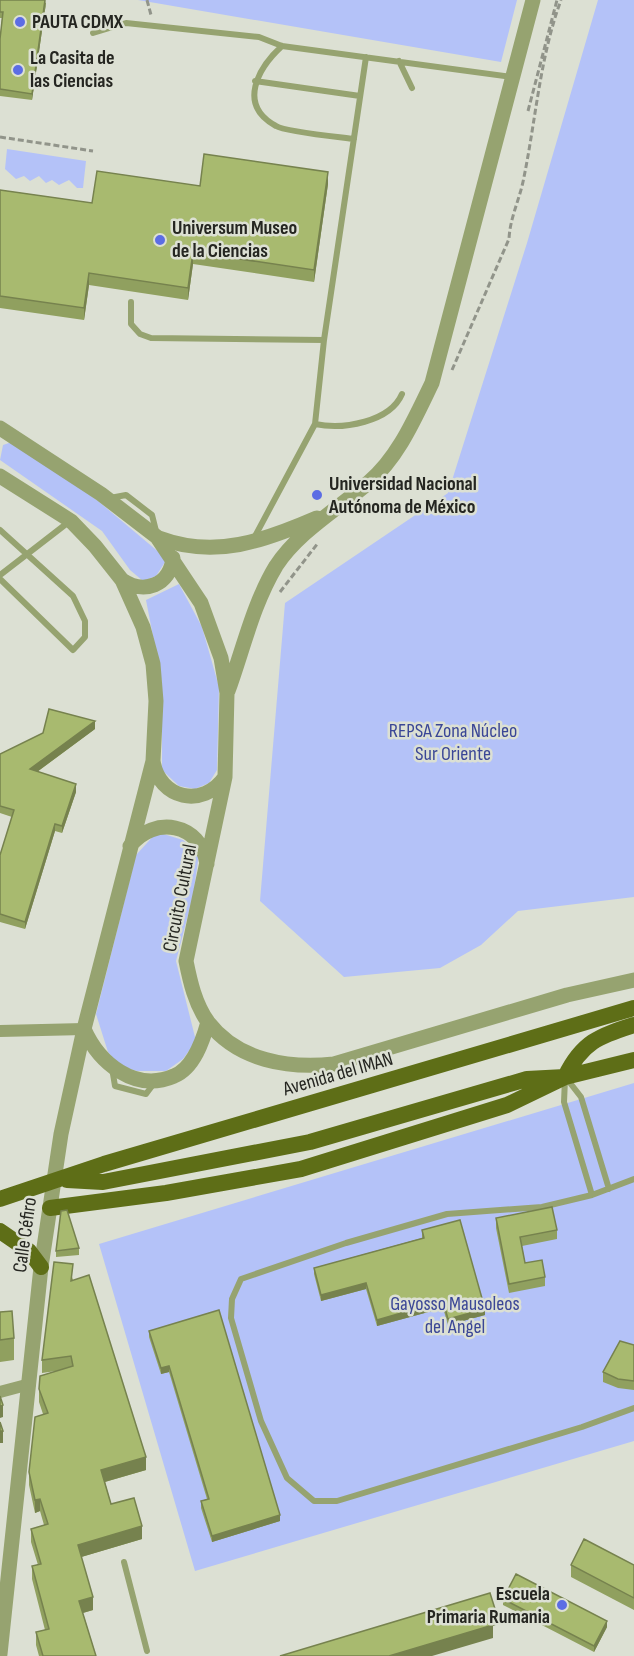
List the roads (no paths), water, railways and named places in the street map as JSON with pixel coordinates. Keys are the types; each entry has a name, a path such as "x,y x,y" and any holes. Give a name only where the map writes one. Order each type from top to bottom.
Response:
{"main road":[{"name":"Avenida del IMAN","path":"0,1199 54,1180 634,1008"},
{"path":"50,1208 166,1193 301,1169 507,1105 566,1077 574,1059 587,1044 605,1034 634,1025"},
{"name":"Avenida del IMAN","path":"54,1180 103,1182 310,1142 527,1078 566,1077 634,1060"},
{"path":"0,1231 17,1240 30,1251 41,1267"}],"street":[{"path":"227,693 259,601 277,565 331,512 370,482 405,438 432,383 533,0"},
{"name":"Circuito Cultural","path":"0,428 8,440 107,498 157,537 201,603 222,658 227,693 225,777 208,867 190,933 186,961 191,986 208,1022 244,1051 273,1063 303,1068 361,1058 567,995 634,980"},
{"path":"0,476 71,520 122,580 143,627 153,664 156,701 153,761 154,770 163,785 178,795 204,795 219,785 225,777"},
{"path":"157,537 182,547 206,549 228,547 292,529 331,512"},
{"path":"122,580 141,588 154,586 170,572 173,558"},
{"path":"54,1180 61,1134 84,1029 153,761"},
{"path":"129,847 150,829 178,828 199,843 208,867"},
{"path":"84,1029 92,1046 111,1067 129,1077 156,1081 176,1076 190,1062 202,1044 208,1022"},
{"path":"0,1030 84,1029"},
{"name":"Calle Céfiro","path":"0,1654 41,1267 54,1180"},
{"path":"0,1392 30,1384"}],"lane":[{"path":"93,33 126,23 259,37 282,46 514,77"},
{"path":"282,46 265,62 255,81 257,106 264,118 278,128 354,139"},
{"path":"253,540 315,424 324,340 366,57"},
{"path":"399,62 412,88"},
{"path":"255,81 360,96"},
{"path":"131,302 130,324 140,334 151,339 324,340"},
{"path":"315,424 330,428 370,420 398,405 402,394"},
{"path":"0,531 25,555 73,596 85,621 85,637 73,650 0,577 25,555 71,520"},
{"path":"566,1077 581,1097 609,1189"},
{"path":"566,1077 564,1102 592,1195"},
{"path":"634,1179 592,1195 542,1207 447,1214 346,1243 241,1279 232,1299 231,1318 261,1421 287,1478 314,1501 337,1501 582,1427 634,1408"},
{"path":"124,1562 147,1651"}],"place":[{"name":"PAUTA CDMX","path":"20,22"},
{"name":"La Casita de las Ciencias","path":"18,70"},
{"name":"Universum Museo de la Ciencias","path":"160,240"},
{"name":"Universidad Nacional Autónoma de México","path":"317,495"},
{"name":"Escuela Primaria Rumania","path":"562,1605"}],"park label":[{"name":"REPSA Zona Núcleo Sur Oriente","path":"453,742"},
{"name":"Gayosso Mausoleos del Angel","path":"455,1316"}]}
